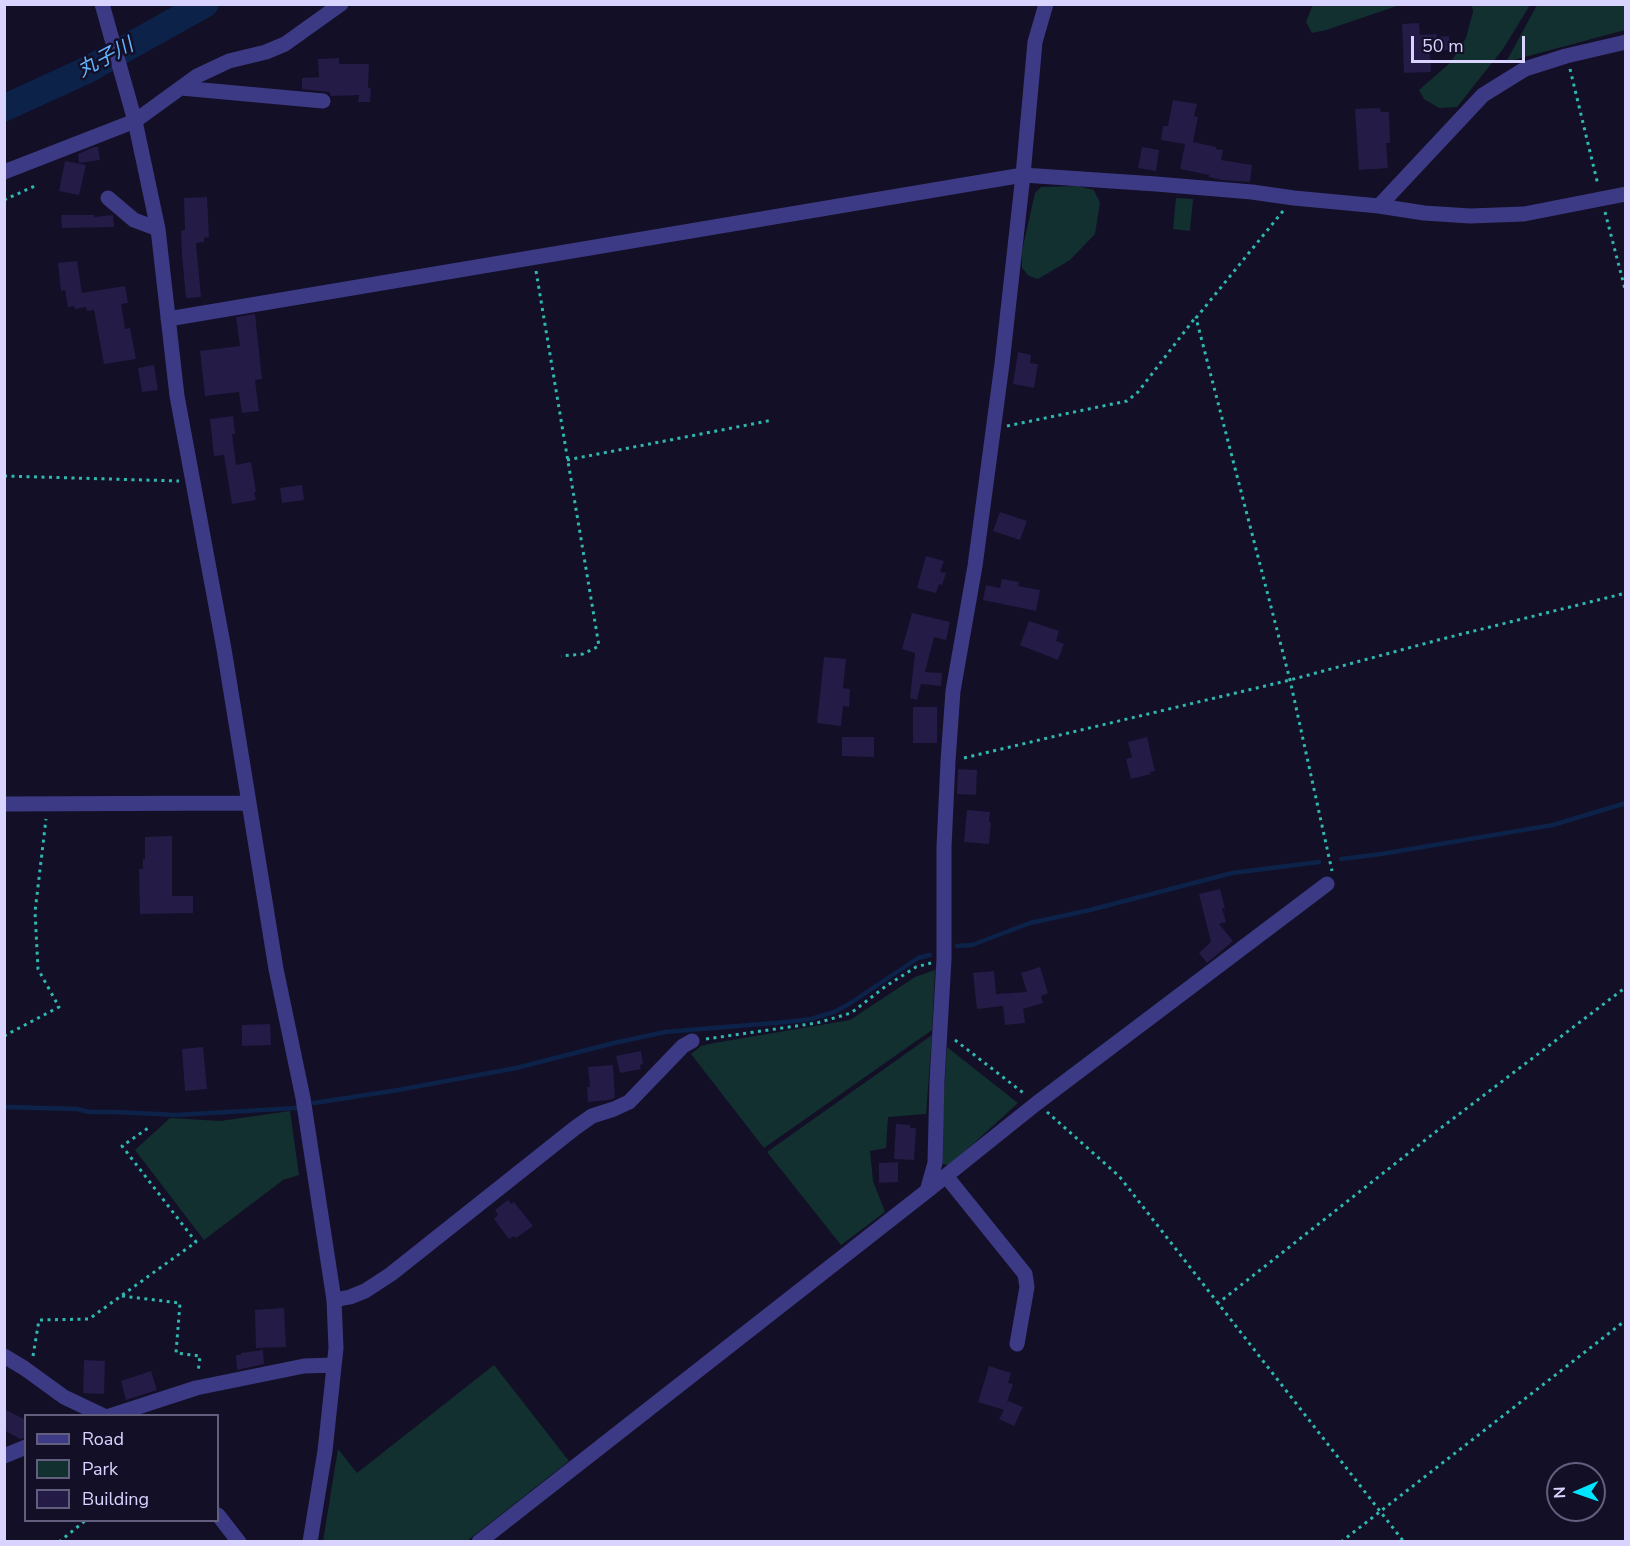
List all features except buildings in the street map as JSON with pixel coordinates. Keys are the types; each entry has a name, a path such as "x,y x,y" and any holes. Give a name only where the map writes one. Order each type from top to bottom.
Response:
{"street":[{"path":"102,4 135,121 158,229 177,396 224,649 276,969 303,1098 333,1300 336,1348 325,1451 310,1542"},
{"path":"4,172 135,121 196,76 229,61 266,52 285,44 341,4"},
{"path":"927,1191 935,1163 944,959 944,847 953,691 975,566 993,428 1023,175 1035,42 1046,4"},
{"path":"1379,206 1483,96 1525,69 1566,56 1626,42"},
{"path":"181,88 323,101"},
{"path":"168,319 1023,175 1252,192 1424,213 1470,216 1524,214 1626,194"},
{"path":"108,198 134,220 158,229"},
{"path":"4,804 248,803"},
{"path":"479,1542 1037,1103 1327,884"},
{"path":"333,1300 350,1297 364,1291 391,1274 575,1128 592,1116 629,1102 683,1046 692,1041"},
{"path":"946,1176 1025,1274 1027,1287 1017,1344"},
{"path":"4,1356 64,1397 100,1414"},
{"path":"116,1414 196,1388 304,1366 334,1365"},
{"path":"4,1456 24,1448"},
{"path":"219,1516 239,1542"}],"path":[{"path":"1566,56 1626,293"},
{"path":"4,200 37,185"},
{"path":"993,428 1127,401 1138,392 1294,198"},
{"path":"533,258 599,646 583,654 561,656"},
{"path":"1196,318 1290,680 1332,871 1332,877 1327,884"},
{"path":"567,460 773,420"},
{"path":"4,476 193,481"},
{"path":"948,761 1290,680 1626,593"},
{"path":"4,1036 59,1007 38,969 35,912 48,804"},
{"path":"692,1041 817,1023 851,1013 886,986 916,968 944,959"},
{"path":"1217,1304 1420,1144 1626,987"},
{"path":"940,1029 1037,1103 1119,1176 1404,1542"},
{"path":"30,1372 39,1320 89,1319 196,1242 122,1146 151,1126"},
{"path":"121,1296 180,1303 176,1353 200,1356 196,1388"},
{"path":"1341,1542 1626,1320"},
{"path":"59,1542 85,1522"}],"green space":[{"path":"1313,4 1400,5 1312,33 1306,22"},
{"path":"1472,5 1530,5 1503,49 1457,107 1439,108 1424,99 1419,90 1451,62 1466,38 1473,12"},
{"path":"1537,5 1625,5 1625,30 1506,62"},
{"path":"1078,186 1094,190 1100,203 1095,234 1070,260 1038,279 1029,276 1022,268 1022,251 1035,193 1041,187"},
{"path":"1176,198 1193,199 1190,231 1173,229"},
{"path":"935,970 932,1030 764,1148 691,1054 701,1046 714,1043 850,1020 915,977"},
{"path":"932,1035 926,1114 888,1117 886,1148 870,1151 873,1181 885,1212 841,1245 767,1152"},
{"path":"947,1047 1018,1103 950,1165 943,1164 940,1159"},
{"path":"290,1111 299,1175 283,1180 204,1240 135,1150 170,1118 220,1121"},
{"path":"494,1365 569,1461 467,1541 323,1541 338,1449 357,1473"}],"waterway":[{"name":"丸子川","path":"4,108 87,70 205,4"},
{"path":"1341,859 1553,825 1626,803"},
{"path":"957,946 972,945 1030,923 1232,873 1319,862"},
{"path":"314,1103 516,1068 665,1032 811,1019 834,1012 849,1004 918,958 930,955"},
{"path":"4,1107 176,1115 297,1108"}]}
